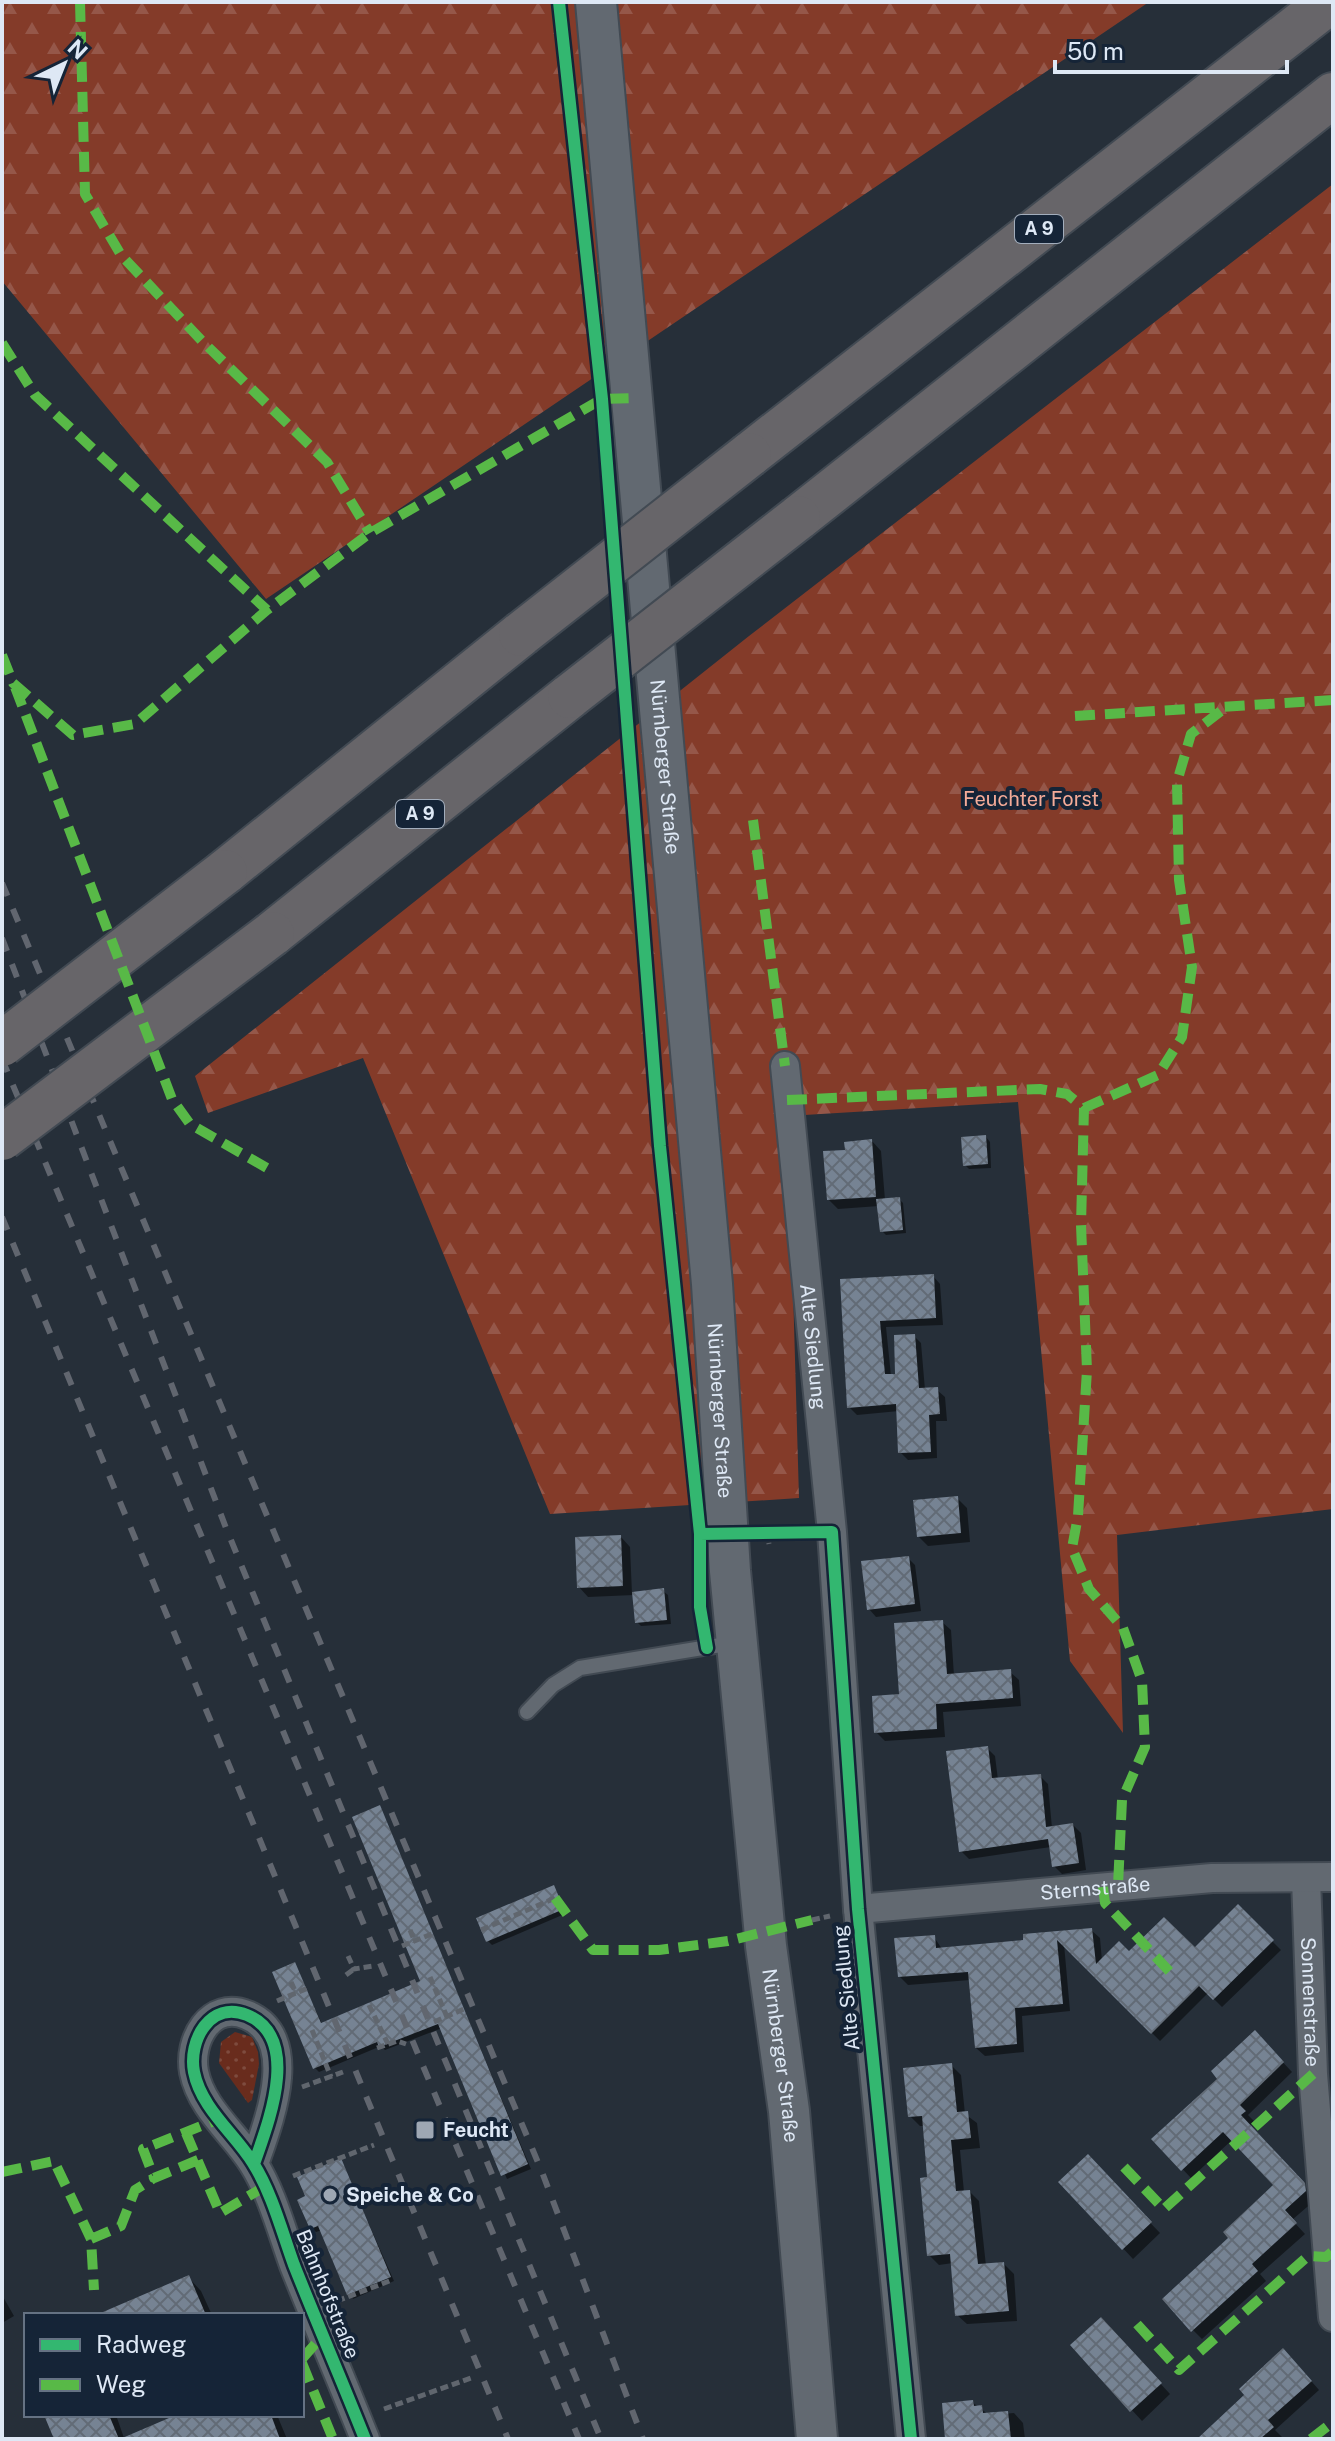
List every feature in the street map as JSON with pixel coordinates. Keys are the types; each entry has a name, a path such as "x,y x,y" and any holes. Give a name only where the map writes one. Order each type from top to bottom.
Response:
{"highway":[{"name":"A 9","path":"2,1044 225,872 521,634 1329,2"},
{"name":"A 9","path":"2,1138 272,934 1333,95"}],"main road":[{"name":"Nürnberger Straße","path":"596,2 715,1312 737,1643 766,1946 789,2111 817,2439"}],"street":[{"name":"Alte Siedlung","path":"785,1066 833,1548 858,1909 911,2439"},
{"name":"Sternstraße","path":"858,1909 1212,1878 1320,1878"},
{"name":"Sonnenstraße","path":"1320,1878 1313,2074 1333,2317"},
{"name":"Bahnhofstraße","path":"259,2175 278,2092 275,2057 265,2031 253,2018 224,2013 200,2030 192,2058 195,2077 219,2119 259,2175 361,2429"}],"lane":[{"path":"527,1712 553,1685 580,1668 737,1643"}],"path":[{"path":"767,1531 769,1544"},
{"path":"481,1930 555,1898"},
{"path":"410,1930 415,1942"},
{"path":"402,1946 434,1933"},
{"path":"348,1956 354,1969"},
{"path":"346,1975 354,1969 373,1966"},
{"path":"430,1977 447,2017"},
{"path":"291,1982 296,1993"},
{"path":"276,2001 308,1988"},
{"path":"369,2005 388,2044"},
{"path":"434,2022 464,2009"},
{"path":"312,2030 331,2077"},
{"path":"377,2048 397,2041 406,2044"},
{"path":"311,2085 343,2072"},
{"path":"259,2175 374,2145"},
{"path":"312,2310 392,2280"},
{"path":"361,2429 471,2378"}],"shaded area":[{"path":"235,2032 252,2037 258,2052 259,2064 252,2100 248,2103 219,2063 221,2042"}],"green space":[{"path":"2,2 1149,2 266,599 2,281"},
{"name":"Feuchter Forst","path":"1333,184 1333,1509 1117,1535 1123,1733 1070,1661 1018,1102 788,1116 799,1498 550,1514 363,1058 208,1113 195,1076 749,636"}],"building":[{"path":"986,1135 988,1164 963,1166 961,1137"},
{"path":"872,1139 876,1197 827,1200 823,1151 845,1150 844,1142"},
{"path":"900,1197 903,1230 880,1232 876,1199"},
{"path":"934,1274 936,1318 880,1321 885,1374 895,1374 894,1335 915,1334 919,1388 938,1387 940,1414 929,1415 931,1452 898,1453 896,1404 847,1408 840,1279"},
{"path":"958,1496 961,1533 917,1537 913,1500"},
{"path":"621,1535 623,1586 577,1588 575,1537"},
{"path":"909,1556 915,1604 867,1610 861,1561"},
{"path":"664,1588 667,1620 635,1623 632,1592"},
{"path":"943,1620 947,1674 1011,1669 1013,1698 936,1704 937,1729 874,1733 872,1696 899,1694 894,1623"},
{"path":"988,1746 992,1778 1041,1774 1046,1827 1073,1823 1079,1863 1052,1867 1048,1839 959,1852 946,1751"},
{"path":"380,1805 528,2164 501,2176 438,2024 379,2047 377,2042 313,2069 272,1972 295,1962 321,2023 420,1981 352,1817"},
{"path":"554,1885 564,1909 486,1942 476,1918"},
{"path":"1238,1904 1274,1940 1213,2000 1199,1986 1151,2034 1057,1940 1063,2004 1015,2008 1017,2044 975,2048 968,1972 898,1977 894,1938 935,1935 936,1948 1023,1940 1023,1934 1092,1928 1096,1964 1119,1941 1129,1951 1164,1917 1195,1947"},
{"path":"1255,2030 1284,2062 1240,2105 1246,2111 1241,2115 1305,2183 1306,2191 1285,2210 1297,2223 1252,2264 1258,2271 1191,2332 1162,2299 1228,2238 1223,2232 1273,2185 1223,2132 1181,2171 1151,2139 1217,2079 1211,2071"},
{"path":"952,2063 957,2112 968,2111 971,2138 951,2140 956,2191 970,2190 978,2264 1004,2262 1009,2311 955,2316 950,2254 927,2256 920,2178 927,2177 922,2116 908,2117 903,2068"},
{"path":"1088,2154 1152,2222 1122,2250 1058,2182"},
{"path":"341,2158 391,2277 347,2295 318,2226 310,2229 297,2200 305,2196 297,2177"},
{"path":"189,2275 205,2313 101,2313"},
{"path":"1101,2317 1162,2383 1130,2412 1070,2345"},
{"path":"1283,2348 1312,2381 1268,2420 1274,2427 1260,2439 1197,2439 1244,2395 1239,2389"},
{"path":"973,2400 974,2406 982,2405 983,2413 1008,2411 1011,2439 945,2439 942,2403"},
{"path":"45,2417 110,2417 119,2439 54,2439"},
{"path":"171,2417 272,2417 280,2439 120,2439"}],"railway":[{"path":"2,883 542,2172 643,2439"},
{"path":"2,938 226,1528 601,2439"},
{"path":"2,1059 579,2439"},
{"path":"2,1217 508,2439"}],"marked path":[{"path":"80,2 85,194 121,255 202,341 327,462 370,533"},
{"path":"2,343 35,395 267,610"},
{"path":"2,655 13,683 73,735 135,724 267,610 370,533 602,399 633,398"},
{"path":"15,687 172,1099 190,1124 274,1172"},
{"path":"1075,716 1333,700"},
{"path":"1084,1108 1158,1075 1182,1037 1192,967 1179,880 1177,782 1191,734 1225,708"},
{"path":"753,820 785,1066"},
{"path":"787,1100 1040,1089 1067,1094 1084,1108 1081,1225 1087,1370 1078,1516 1072,1548 1089,1589 1123,1628 1142,1681 1145,1747 1122,1800 1118,1886"},
{"path":"1103,1887 1105,1903 1170,1972"},
{"path":"555,1898 593,1950 659,1950 728,1941 812,1920"},
{"path":"1124,2167 1164,2209 1313,2074"},
{"path":"198,2160 154,2178 143,2149 219,2119"},
{"path":"186,2133 220,2213 264,2187"},
{"path":"2,2172 54,2161 91,2239 94,2290"},
{"path":"91,2239 121,2226 135,2190 154,2178"},
{"path":"1137,2324 1179,2370 1308,2256 1326,2257 1333,2251"},
{"path":"304,2357 322,2336"},
{"path":"304,2368 333,2439"},
{"path":"1311,2439 1333,2422"}],"cycle path":[{"path":"559,2 602,399 660,1146 700,1534 700,1607 707,1648"},
{"path":"700,1534 832,1532 858,1909 911,2439"},
{"path":"254,2164 276,2084 274,2043 264,2026 247,2015 222,2013 212,2018 198,2036 193,2060 198,2085 211,2109 246,2152 266,2187 294,2265 365,2439"}],"place":[{"name":"Feucht","path":"425,2130"},
{"name":"Speiche & Co","path":"330,2195"}]}
